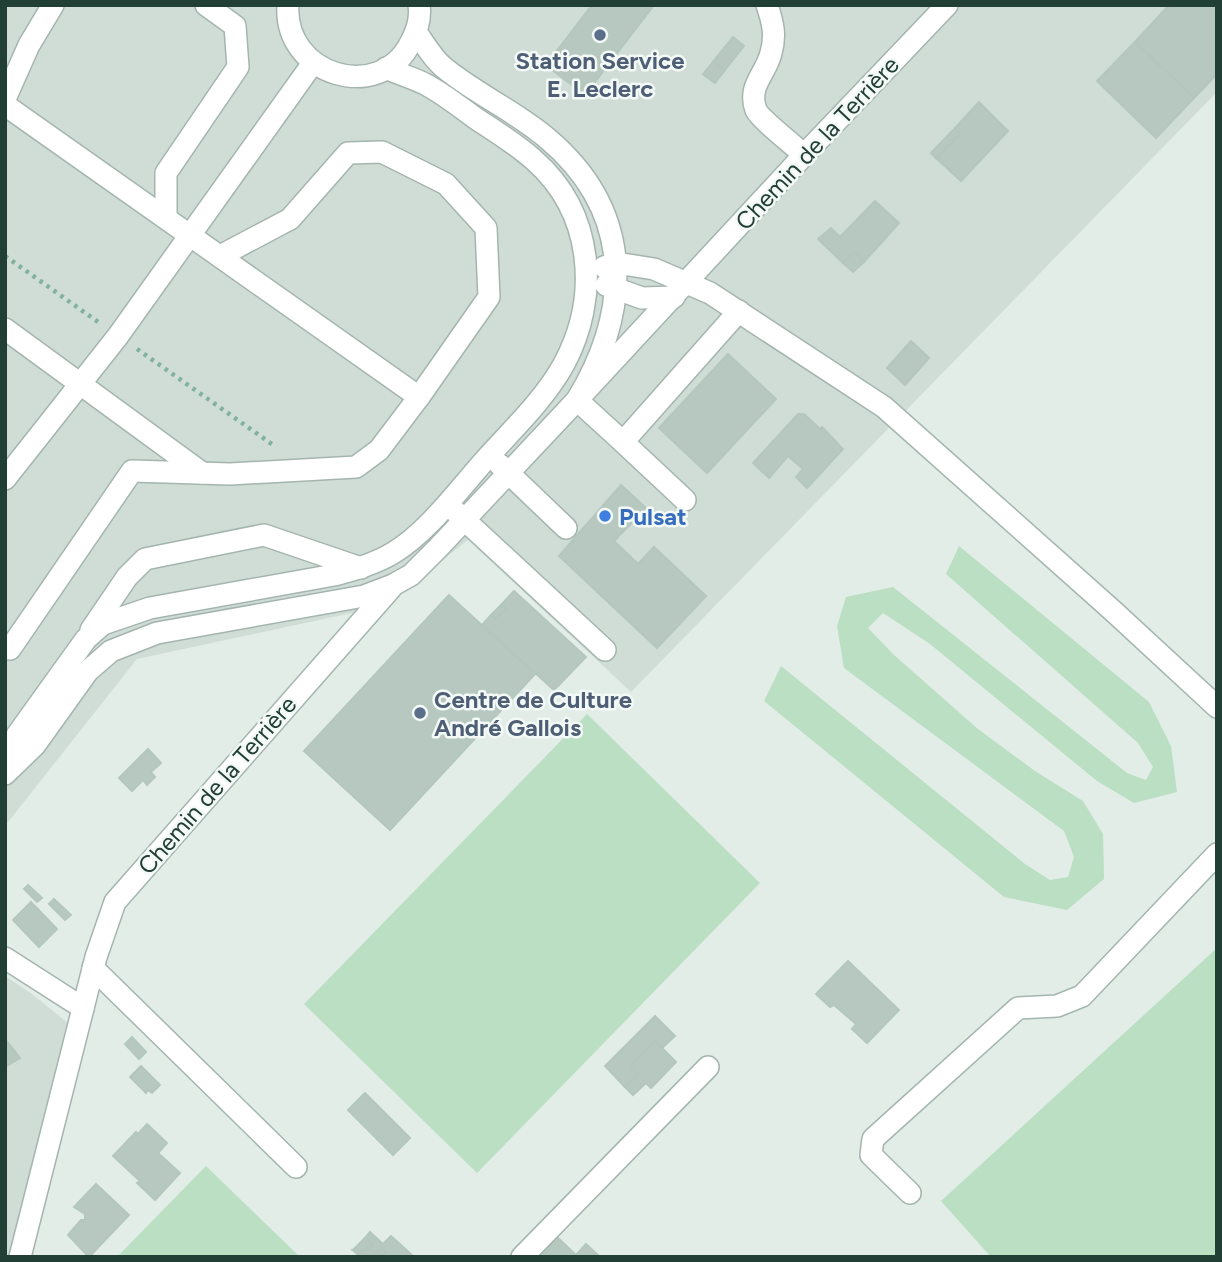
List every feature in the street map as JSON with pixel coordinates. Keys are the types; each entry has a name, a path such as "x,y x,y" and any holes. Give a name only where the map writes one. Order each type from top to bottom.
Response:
{"street":[{"path":"5,99 29,45 53,5"},
{"path":"166,218 166,173 238,67 235,26 206,5"},
{"path":"288,5 291,33 300,50 313,63 330,73 348,77 368,75 386,68 404,53 416,32 419,5"},
{"path":"767,5 775,29 771,56 753,93 757,112 804,155"},
{"name":"Chemin de la Terrière","path":"577,400 947,5"},
{"path":"5,774 35,745 88,671 111,651 157,633 365,596 411,575 577,400 593,373 612,317 617,290 611,233 601,208 580,171 548,138 440,64 416,32"},
{"path":"5,479 118,336 313,63"},
{"path":"86,639 103,624 150,608 334,575 361,568 394,553 419,533 548,390 564,363 580,323 588,277 582,236 560,190 535,161 426,85 386,68"},
{"path":"5,105 419,397"},
{"path":"5,646 10,649 132,471 202,473 356,467 379,450 489,297 486,228 446,184 382,152 348,153 290,219 220,256"},
{"path":"588,277 616,263 654,269 681,290"},
{"path":"588,277 642,298 681,290 710,293 884,407 1217,707"},
{"path":"622,442 739,311"},
{"path":"5,329 202,473"},
{"path":"577,400 685,499"},
{"path":"490,454 566,528"},
{"path":"446,503 605,650"},
{"path":"5,760 11,730 86,639 127,577 145,559 264,536 361,568"},
{"name":"Chemin de la Terrière","path":"20,1257 93,968 115,902 393,585"},
{"path":"910,1193 871,1155 873,1139 1018,1008 1058,1006 1082,996 1217,854"},
{"path":"5,958 83,1008"},
{"path":"93,968 296,1167"},
{"path":"522,1257 708,1067"}],"path":[{"path":"5,256 308,469"}],"shaded area":[{"path":"5,5 1217,5 1217,92 631,692 468,540 384,606 137,659 5,826"},
{"path":"5,976 69,1024 21,1257 5,1257"}],"green space":[{"path":"959,546 1149,702 1171,746 1177,792 1134,803 1097,781 930,644 883,613 868,628 894,655 978,729 1035,771 1083,801 1103,834 1104,879 1067,910 1004,897 764,701 781,666 1025,864 1050,880 1068,877 1074,857 1064,831 844,668 837,626 846,597 893,587 1127,773 1146,780 1153,767 1138,743 946,574"},
{"path":"587,714 760,883 477,1173 304,1004"},
{"path":"1217,948 1217,1257 991,1257 941,1201"},
{"path":"206,1166 300,1257 117,1257"}],"building":[{"name":"Station Service E. Leclerc","path":"592,5 654,5 585,95 546,65"},
{"path":"1169,5 1217,5 1217,74 1194,98 1135,42"},
{"path":"733,37 744,46 725,70 713,62"},
{"path":"1135,42 1194,98 1156,138 1097,81"},
{"path":"713,62 725,70 715,83 703,74"},
{"path":"979,102 1008,131 961,181 936,158 960,134 955,128"},
{"path":"955,128 960,134 936,158 931,153"},
{"path":"875,201 899,223 864,262 854,252 843,263 818,239 831,228 840,237"},
{"path":"854,252 864,262 853,272 843,263"},
{"path":"911,341 929,358 905,385 887,368"},
{"path":"728,354 776,399 707,473 659,428"},
{"path":"798,414 804,414 820,429 822,427 843,449 807,488 796,477 803,469 788,456 769,478 753,463"},
{"path":"621,485 646,508 614,541 638,564 654,547 706,596 657,648 559,556"},
{"path":"514,591 586,657 554,690 482,625 491,615 495,619 506,608 501,605"},
{"name":"Centre de Culture André Gallois","path":"449,595 535,674 390,830 304,751"},
{"path":"501,605 506,608 495,619 491,615"},
{"path":"148,749 161,763 151,772 155,777 147,785 143,780 132,791 119,778"},
{"path":"28,885 42,898 37,902 24,889"},
{"path":"54,899 71,915 65,920 49,904"},
{"path":"31,902 57,929 39,947 13,920"},
{"path":"848,961 899,1010 867,1043 852,1029 856,1024 816,994"},
{"path":"655,1016 675,1036 662,1048 655,1041 630,1067 638,1074 625,1087 605,1066"},
{"path":"132,1037 146,1052 139,1059 125,1044"},
{"path":"5,1039 20,1058 5,1067"},
{"path":"655,1041 676,1062 651,1088 646,1083 633,1095 625,1087 638,1074 630,1067"},
{"path":"141,1066 160,1085 152,1093 148,1090 146,1093 130,1077"},
{"path":"365,1093 410,1138 393,1155 348,1110"},
{"path":"147,1124 167,1143 158,1153 180,1173 155,1200 137,1183 140,1181 113,1156"},
{"path":"96,1184 129,1215 89,1257 68,1235 81,1220 85,1220 85,1214 74,1207"},
{"path":"370,1232 383,1244 381,1246 386,1252 382,1256 378,1252 371,1257 360,1257 353,1250 363,1251 373,1246 365,1238"},
{"path":"391,1236 414,1257 371,1257 376,1252 382,1256 386,1252 381,1246"},
{"path":"365,1238 373,1246 363,1251 353,1250"},
{"path":"558,1238 576,1255 578,1257 540,1257"},
{"path":"586,1244 600,1257 578,1257 576,1255"}],"place":[{"name":"Station Service E. Leclerc","path":"600,35"},
{"name":"Pulsat","path":"605,516"},
{"name":"Centre de Culture André Gallois","path":"420,713"}]}
